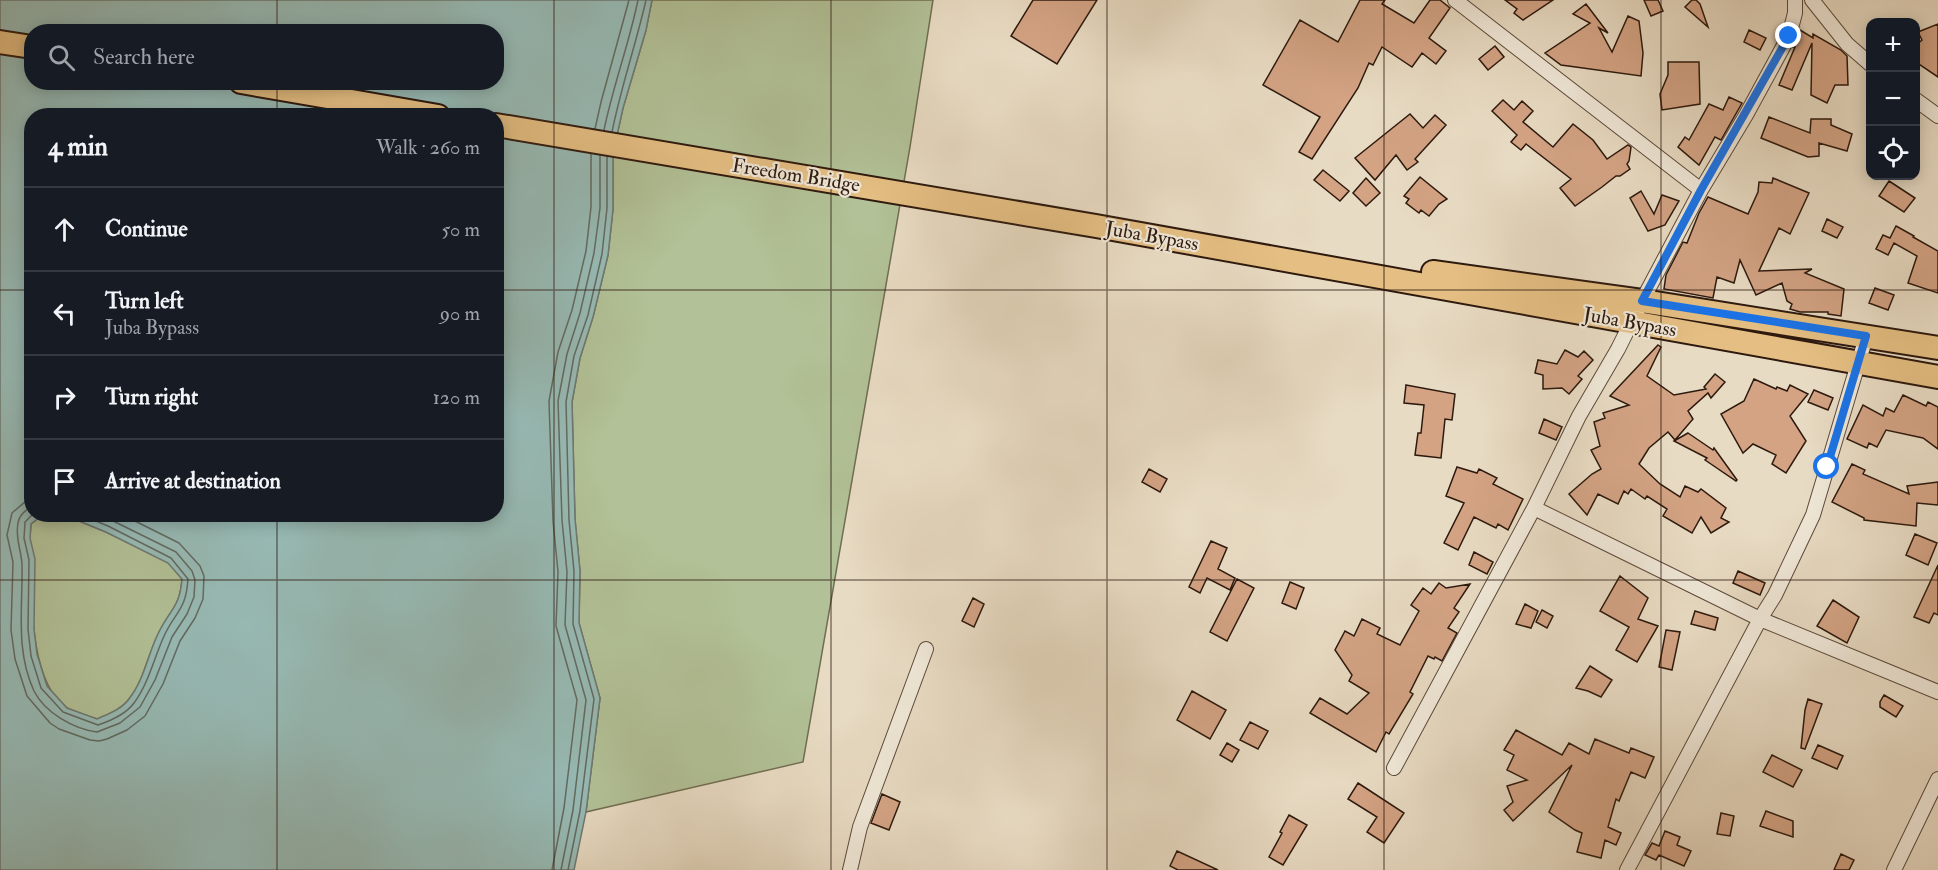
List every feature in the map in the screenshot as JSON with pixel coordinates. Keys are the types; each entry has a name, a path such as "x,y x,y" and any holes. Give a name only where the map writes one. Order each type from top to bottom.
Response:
{"main road":[{"path":"0,42 24,46"},
{"path":"287,90 392,108"},
{"name":"Freedom Bridge","path":"504,126 1096,226"},
{"name":"Juba Bypass","path":"1096,226 1642,301 1938,348"},
{"name":"Juba Bypass","path":"1096,226 1938,378"}],"street":[{"path":"1455,0 1701,190"},
{"path":"1394,768 1534,508 1579,416 1618,349 1701,190 1789,36 1795,13 1795,0"},
{"path":"1812,0 1847,44 1866,61"},
{"path":"1920,103 1938,116"},
{"path":"1627,870 1760,619 1775,595 1813,515 1866,336"},
{"path":"1534,508 1760,619 1938,692"},
{"path":"850,870 860,827 926,649"},
{"path":"1894,870 1938,779"}],"green space":[{"path":"652,0 933,0 910,147 803,762 586,812 600,698 579,623 580,571 575,520 572,402 580,358 608,255 613,209 613,153"},
{"path":"34,522 81,522 169,563 182,579 177,601 156,638 134,691 123,706 97,719 67,708 54,695 44,676 34,630 31,524"}],"water":[{"path":"0,0 652,0 613,153 613,209 608,255 580,358 572,402 575,519 580,571 579,623 600,698 586,812 574,870 0,870"}],"building":[{"path":"1033,0 1097,0 1057,64 1011,36"},
{"path":"1360,0 1385,0 1382,4 1414,23 1430,0 1440,0 1450,8 1429,38 1446,51 1436,64 1422,53 1412,67 1382,47 1373,65 1369,63 1358,88 1312,159 1299,152 1320,117 1263,85 1300,20 1338,42"},
{"path":"1505,0 1553,0 1523,20 1514,13 1517,9"},
{"path":"1644,0 1658,0 1663,11 1651,16"},
{"path":"1692,0 1700,4 1708,27 1685,7"},
{"path":"1586,4 1608,33 1599,28 1612,52 1628,16 1639,21 1643,53 1641,76 1561,65 1545,53 1590,23 1573,14"},
{"path":"1938,24 1938,77 1920,65 1920,42 1922,40 1920,31"},
{"path":"1749,30 1766,38 1760,50 1744,42"},
{"path":"1800,30 1813,38 1813,34 1847,56 1848,85 1835,85 1827,103 1811,95 1812,43 1792,90 1779,85"},
{"path":"1495,46 1504,57 1488,70 1479,59"},
{"path":"1668,62 1699,62 1700,104 1662,110 1660,94 1668,75"},
{"path":"1729,97 1742,103 1721,140 1715,137 1699,165 1678,147 1685,137 1689,140 1709,104 1723,110"},
{"path":"1503,100 1514,110 1522,101 1533,111 1523,122 1553,147 1573,124 1593,140 1607,159 1628,145 1631,147 1627,164 1630,169 1616,176 1575,206 1560,188 1571,179 1526,144 1521,150 1511,142 1517,135 1492,111"},
{"path":"1410,114 1423,128 1435,115 1446,125 1415,159 1418,162 1407,170 1396,155 1375,180 1355,158"},
{"path":"1769,117 1810,133 1811,119 1831,119 1831,125 1852,134 1847,151 1819,143 1819,156 1808,157 1761,138"},
{"path":"1323,170 1349,191 1340,201 1314,180"},
{"path":"1420,177 1447,199 1439,204 1429,216 1421,210 1419,213 1406,203 1409,199 1404,196"},
{"path":"1366,178 1380,193 1366,206 1353,193"},
{"path":"1773,178 1809,193 1790,234 1779,228 1759,271 1812,269 1805,273 1844,289 1841,316 1828,314 1828,312 1800,312 1790,309 1792,304 1787,301 1782,283 1756,295 1740,260 1734,283 1717,277 1713,298 1664,289 1666,275 1683,242 1687,243 1708,197 1748,214 1758,192 1759,182 1772,183"},
{"path":"1889,181 1915,198 1904,212 1879,196"},
{"path":"1641,191 1654,214 1662,195 1679,201 1665,225 1648,231 1630,198"},
{"path":"1827,219 1843,227 1837,238 1822,231"},
{"path":"1896,226 1938,251 1938,293 1908,283 1917,256 1894,243 1888,255 1876,249 1883,235 1890,238"},
{"path":"1875,288 1894,295 1888,310 1869,303"},
{"path":"1658,345 1661,347 1647,376 1674,395 1706,389 1704,387 1715,374 1725,382 1711,398 1708,393 1688,411 1693,419 1675,440 1668,432 1649,448 1639,464 1660,484 1680,497 1685,486 1698,492 1701,489 1726,508 1721,518 1729,522 1711,533 1701,517 1692,533 1663,516 1667,509 1647,496 1645,499 1631,489 1628,494 1624,491 1618,504 1598,494 1587,515 1569,494 1601,469 1591,450 1600,446 1594,422 1605,418 1603,413 1629,405 1610,396"},
{"path":"1565,350 1578,357 1584,351 1593,360 1578,376 1582,379 1569,394 1562,388 1543,389 1543,375 1535,373 1538,360 1557,364"},
{"path":"1754,379 1776,389 1777,387 1787,391 1790,385 1808,394 1790,416 1806,441 1786,473 1772,464 1776,455 1753,444 1743,453 1721,414 1744,401"},
{"path":"1406,385 1455,394 1452,420 1445,419 1441,458 1415,455 1418,433 1421,433 1424,405 1404,403"},
{"path":"1814,390 1833,398 1828,410 1808,402"},
{"path":"1903,395 1926,406 1928,402 1938,407 1938,449 1923,438 1886,430 1877,447 1869,443 1867,448 1847,439 1863,405 1883,416 1886,408 1894,412"},
{"path":"1544,419 1562,427 1556,440 1539,433"},
{"path":"1688,433 1713,450 1714,448 1737,480 1705,460 1707,458 1674,441"},
{"path":"1852,464 1865,470 1863,474 1909,494 1907,486 1938,482 1938,505 1917,503 1916,526 1864,520 1832,502"},
{"path":"1457,467 1477,473 1479,469 1497,478 1493,484 1523,499 1508,530 1498,524 1496,528 1474,517 1458,550 1444,543 1464,503 1446,496"},
{"path":"1149,469 1167,479 1160,492 1142,482"},
{"path":"1915,534 1937,543 1928,565 1906,555"},
{"path":"1211,541 1227,548 1218,569 1235,578 1230,590 1207,578 1200,593 1189,587"},
{"path":"1474,552 1493,562 1487,574 1469,565"},
{"path":"1938,565 1938,615 1934,613 1929,623 1914,617"},
{"path":"1738,571 1765,583 1760,595 1733,583"},
{"path":"1620,576 1648,598 1638,619 1658,626 1637,662 1616,650 1629,627 1600,611"},
{"path":"1237,579 1254,588 1227,641 1210,632"},
{"path":"1290,582 1304,588 1296,609 1282,603"},
{"path":"1439,583 1446,588 1470,584 1454,608 1459,612 1448,628 1457,633 1442,661 1428,656 1410,692 1413,694 1389,734 1386,732 1376,752 1310,713 1320,698 1347,714 1369,693 1349,681 1352,675 1335,650 1345,631 1354,636 1362,619 1380,628 1377,634 1400,645 1419,611 1411,605 1423,588 1431,594"},
{"path":"973,598 984,604 974,627 962,621"},
{"path":"1833,600 1859,617 1847,643 1817,626"},
{"path":"1525,604 1538,611 1531,628 1516,624"},
{"path":"1542,610 1553,616 1547,628 1536,622"},
{"path":"1695,611 1718,618 1715,630 1691,624"},
{"path":"1666,630 1680,632 1672,670 1659,667"},
{"path":"1590,666 1612,680 1601,697 1576,688"},
{"path":"1192,691 1226,710 1210,739 1177,720"},
{"path":"1884,695 1903,706 1896,717 1880,707"},
{"path":"1808,699 1822,704 1805,749 1801,748"},
{"path":"1250,722 1268,731 1258,749 1240,740"},
{"path":"1516,730 1562,755 1569,743 1589,754 1595,739 1629,753 1631,748 1654,757 1645,778 1631,772 1619,801 1616,799 1608,827 1621,833 1616,845 1605,840 1601,858 1577,852 1582,833 1549,812 1572,765 1513,821 1504,810 1513,802 1507,786 1527,780 1507,770 1514,755 1504,750"},
{"path":"1227,743 1239,750 1232,762 1220,755"},
{"path":"1818,745 1843,756 1837,769 1812,758"},
{"path":"1772,755 1802,770 1793,787 1763,772"},
{"path":"1358,783 1404,813 1384,843 1367,832 1377,817 1348,799"},
{"path":"882,794 900,802 889,830 871,823"},
{"path":"1766,811 1793,821 1793,837 1760,826"},
{"path":"1721,813 1734,816 1730,836 1717,834"},
{"path":"1289,815 1307,825 1283,865 1269,857"},
{"path":"1665,831 1680,837 1677,845 1691,851 1684,866 1659,855 1656,860 1645,855 1652,843 1659,846"},
{"path":"1177,851 1218,870 1178,870 1170,866"},
{"path":"1841,854 1854,860 1849,870 1834,870"}],"route":[{"path":"1789,36 1746,115 1701,190 1642,301 1866,336 1827,467"}]}
